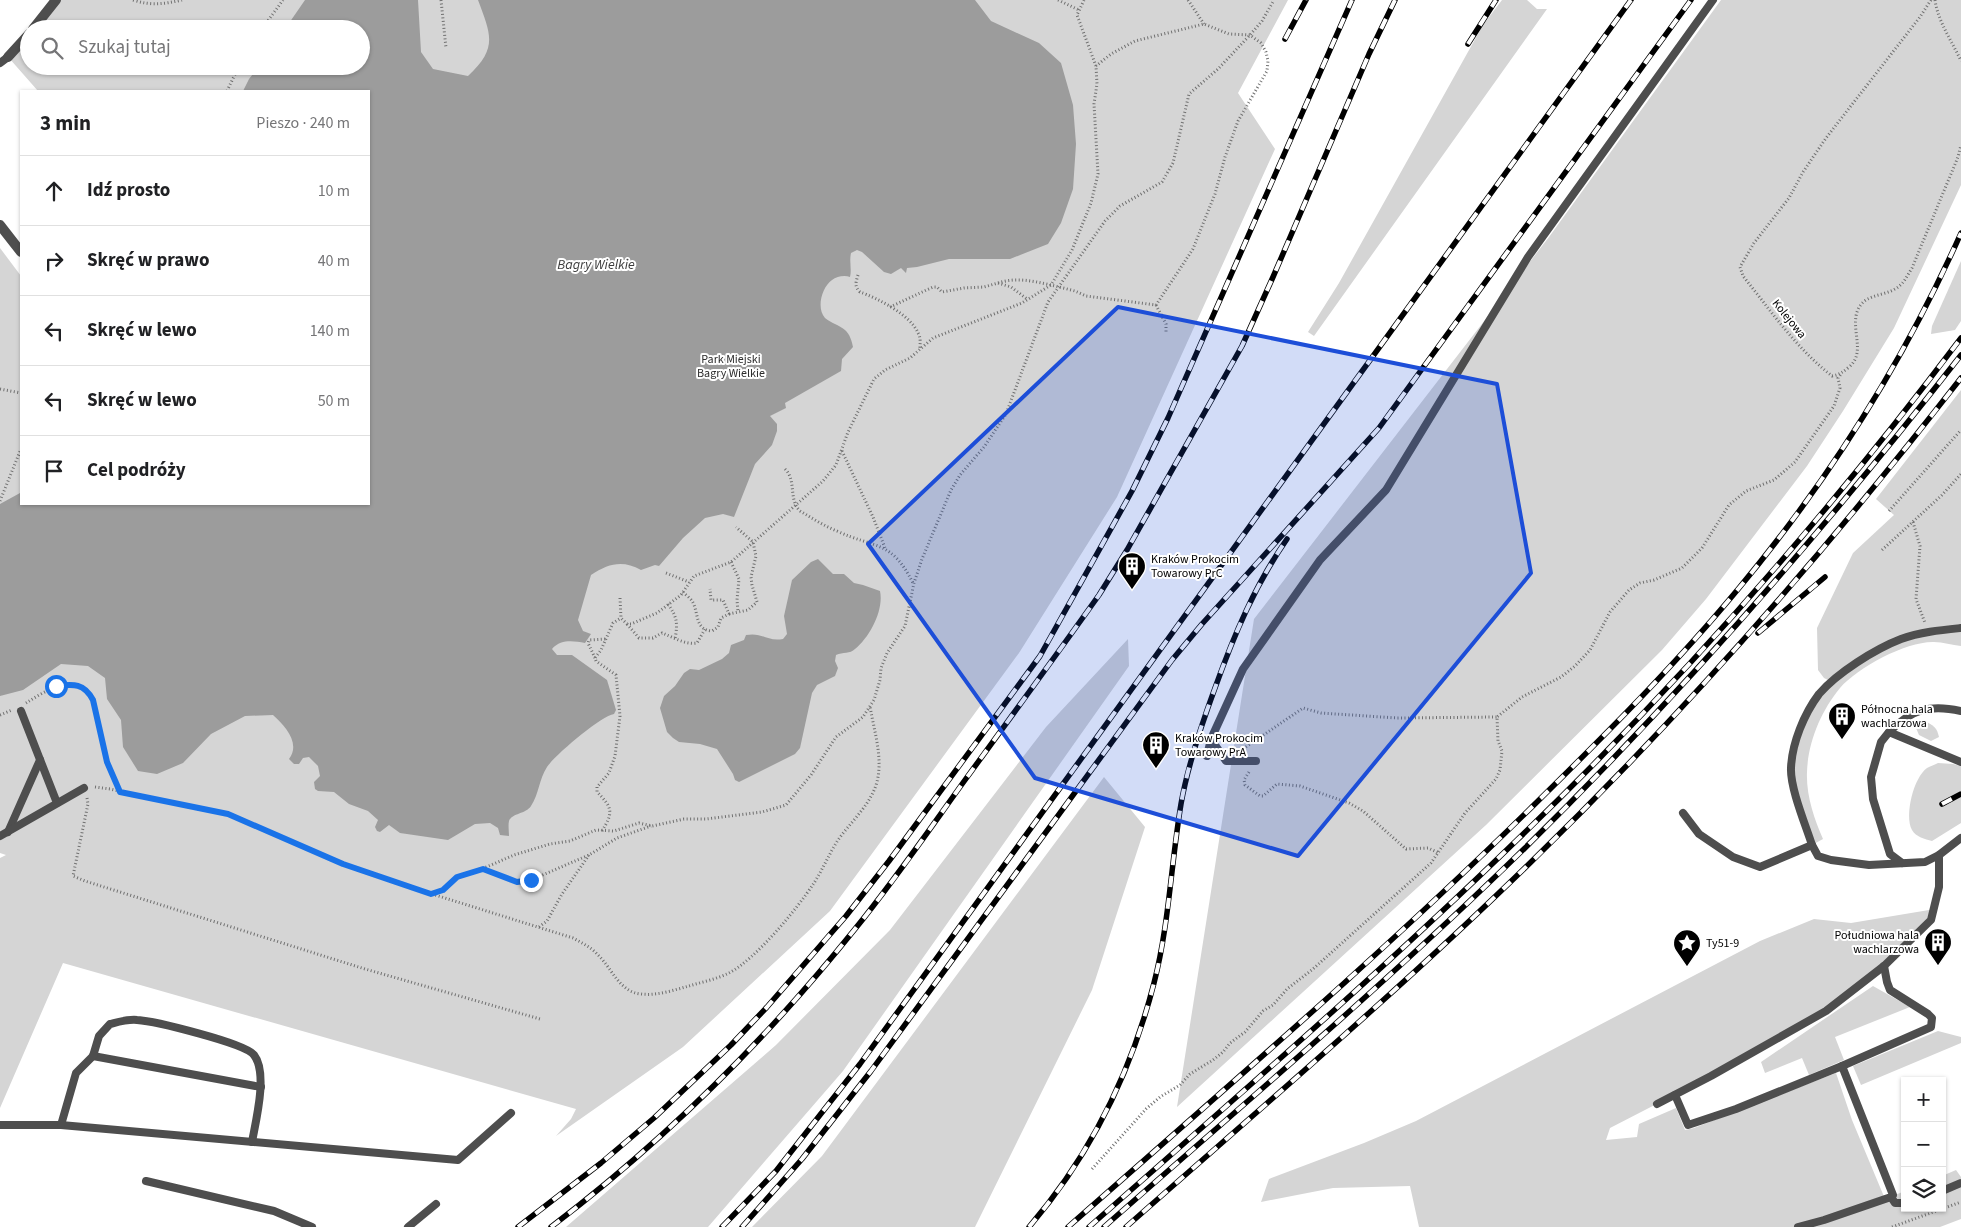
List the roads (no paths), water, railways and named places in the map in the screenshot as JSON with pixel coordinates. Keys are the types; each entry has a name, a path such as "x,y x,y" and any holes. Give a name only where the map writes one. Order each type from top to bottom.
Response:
{"street":[{"path":"40,20 56,0"},
{"path":"4,60 20,43"},
{"path":"0,225 20,251"}],"lane":[{"path":"1206,756 1211,739 1248,661 1320,560 1386,490 1528,257 1713,0"},
{"path":"1961,628 1929,632 1902,639 1875,651 1851,666 1820,694 1805,718 1795,745 1791,770 1795,792 1812,845 1818,856 1831,860 1869,865 1925,862 1939,855 1961,838"},
{"path":"1902,863 1890,854 1873,799 1871,777 1876,757 1882,742 1900,721 1923,709 1942,707 1961,711"},
{"path":"20,712 57,803"},
{"path":"1889,732 1961,762"},
{"path":"1211,739 1226,761 1256,761"},
{"path":"8,832 40,760"},
{"path":"0,836 84,788"},
{"path":"1682,813 1699,834 1733,857 1760,867 1812,845"},
{"path":"1657,1104 1826,1012 1884,966 1931,920 1939,887 1939,855"},
{"path":"1675,1095 1688,1125 1736,1109 1928,1029 1932,1023 1932,1018 1925,1010 1890,990 1884,966"},
{"path":"61,1125 76,1073 93,1056 99,1036 110,1024 136,1020 196,1033 241,1046 254,1055 262,1078 252,1142"},
{"path":"93,1056 261,1087"},
{"path":"1842,1066 1893,1192 1891,1197"},
{"path":"0,1125 61,1125 458,1160 511,1113"},
{"path":"146,1181 274,1211 312,1227"},
{"path":"1946,1190 1961,1184"},
{"path":"1891,1197 1896,1203 1901,1204"},
{"path":"1798,1227 1891,1197"},
{"path":"408,1227 436,1204"}],"water":[{"name":"Bagry Wielkie","path":"305,0 418,0 421,52 433,69 468,76 478,66 488,49 488,32 478,0 975,0 991,21 1039,43 1061,63 1073,105 1076,144 1073,189 1061,223 1048,244 1010,259 949,259 907,268 906,273 901,268 891,274 884,272 862,252 857,250 851,253 850,277 841,276 828,283 821,298 821,309 825,318 847,332 853,347 842,359 841,371 785,403 786,408 770,416 777,424 777,431 772,445 755,464 734,517 723,514 705,518 683,538 659,566 655,565 641,570 628,565 616,564 591,575 578,620 583,631 591,634 585,643 563,642 552,649 557,655 572,655 607,680 616,710 614,714 599,721 552,761 544,772 536,797 529,809 513,816 509,821 509,836 500,835 498,828 490,823 475,824 448,840 400,833 389,825 380,832 377,831 375,827 378,820 368,811 349,804 334,792 318,791 315,789 314,782 320,776 318,766 309,757 303,758 299,764 294,764 289,759 293,747 290,735 273,715 245,716 211,734 183,763 157,774 138,771 123,747 121,720 107,699 105,678 88,666 61,664 23,690 0,696 0,504 20,493 20,505 370,505 370,90 244,90 252,75 370,75 370,20 291,20"},
{"path":"818,559 833,574 844,574 854,583 880,591 881,598 878,615 871,630 861,644 851,652 836,655 835,661 838,668 835,676 817,685 812,693 800,748 795,754 739,782 735,780 717,749 700,744 679,742 667,732 660,708 664,696 675,686 684,673 690,669 699,670 722,659 729,653 731,645 744,640 746,635 752,634 778,640 783,639 787,634 784,616 792,580 811,562"}],"railway":[{"path":"1285,39 1306,0"},
{"path":"518,1227 601,1163 654,1118 731,1045 767,1007 846,916 889,861 1040,656 1132,491 1168,418 1352,0"},
{"path":"551,1227 634,1160 712,1087 786,1010 821,970 897,874 1099,595 1127,550 1242,346 1369,54 1395,0"},
{"path":"1468,44 1496,0"},
{"path":"722,1227 776,1171 860,1064 1631,0"},
{"path":"742,1227 802,1159 871,1071 1172,660 1202,624 1379,428 1691,0"},
{"path":"1068,1227 1366,964 1424,910 1591,749 1691,643 1772,547 1862,418 1915,327 1961,233"},
{"path":"1089,1227 1359,988 1465,890 1577,781 1693,660 1749,598 1858,470 1961,338"},
{"path":"1104,1227 1422,945 1525,848 1583,789 1696,670 1751,608 1858,483 1961,355"},
{"path":"1126,1227 1432,956 1589,805 1754,628 1860,505 1961,378"},
{"path":"1029,1227 1051,1200 1089,1143 1120,1081 1133,1049 1159,961 1181,804 1195,745 1238,630 1255,592 1287,539"},
{"path":"1758,633 1825,577"},
{"path":"1942,804 1961,794"}],"place":[{"name":"Kraków Prokocim Towarowy PrC","path":"1132,590"},
{"name":"Północna hala wachlarzowa","path":"1842,740"},
{"name":"Kraków Prokocim Towarowy PrA","path":"1156,769"},
{"name":"Południowa hala wachlarzowa","path":"1938,966"},
{"name":"Ty51-9","path":"1687,967"}],"park label":[{"name":"Park Miejski Bagry Wielkie","path":"731,366"}]}
